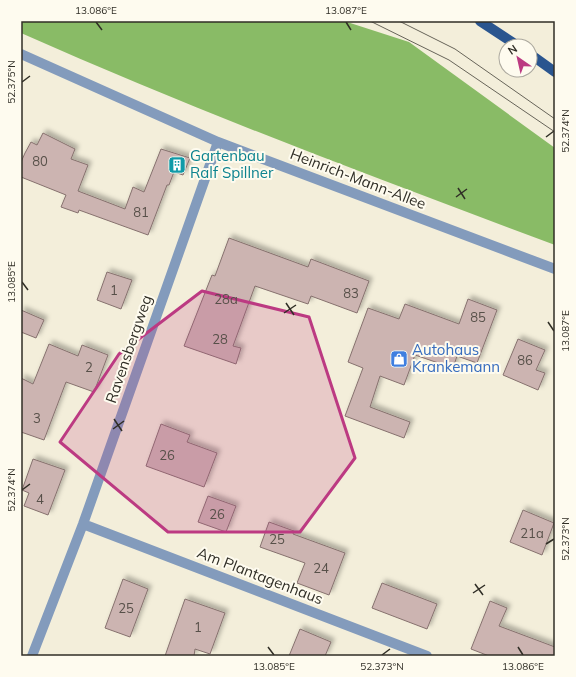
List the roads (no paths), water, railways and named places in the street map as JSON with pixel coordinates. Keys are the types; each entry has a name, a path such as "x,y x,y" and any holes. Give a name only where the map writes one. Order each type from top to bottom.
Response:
{"main road":[{"path":"480,21 506,38"},
{"path":"538,60 555,72"}],"street":[{"name":"Heinrich-Mann-Allee","path":"21,54 218,142 555,269"},
{"name":"Ravensbergweg","path":"32,656 83,524 218,142"},
{"name":"Am Plantagenhaus","path":"83,524 427,656"}],"tram line":[{"path":"370,21 449,60 555,132"},
{"path":"399,21 455,49 555,119"}],"place":[{"name":"Gartenbau Ralf Spillner","path":"177,165"},
{"name":"Autohaus Krankemann","path":"399,359"}]}
